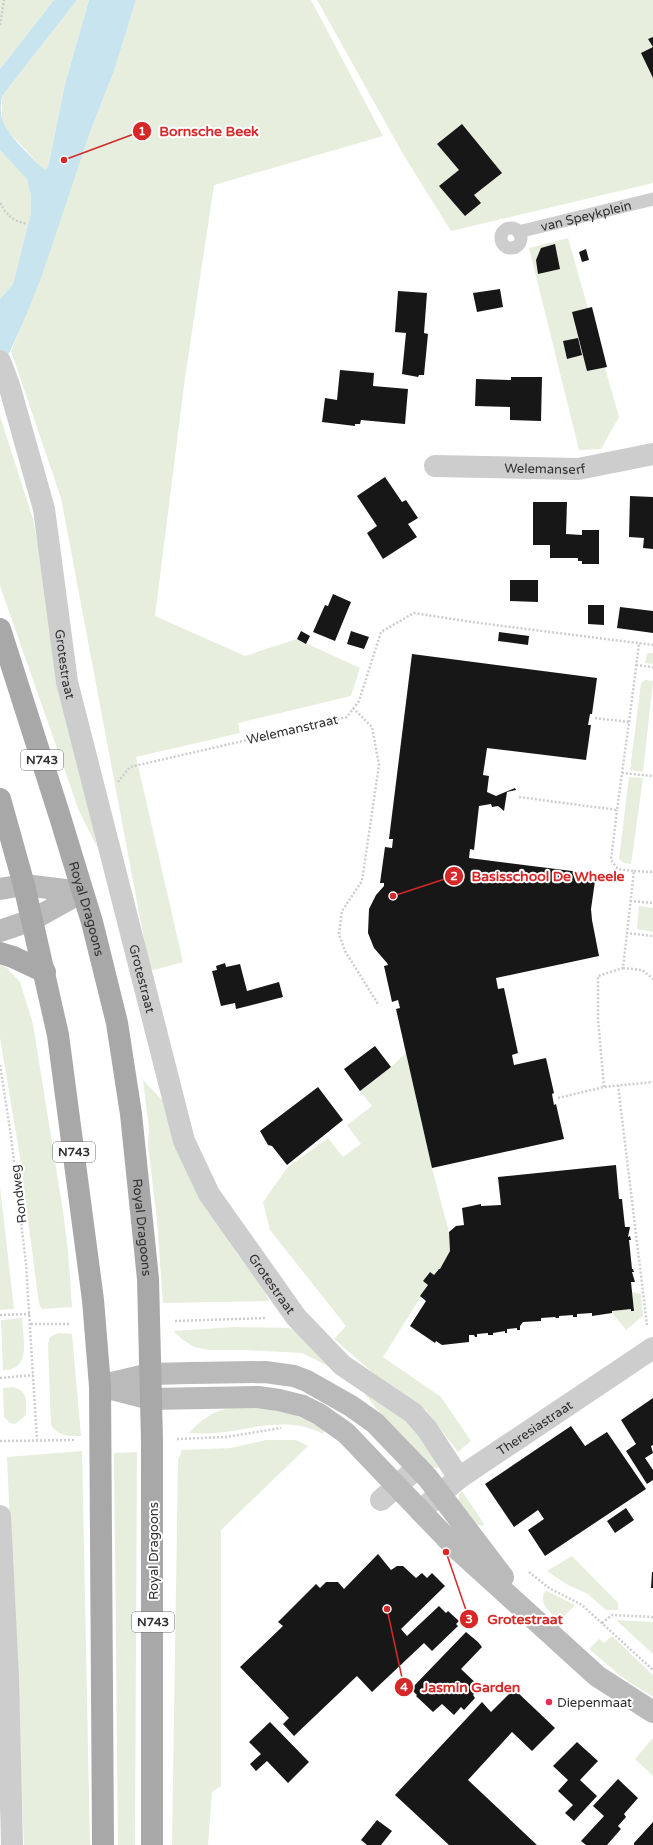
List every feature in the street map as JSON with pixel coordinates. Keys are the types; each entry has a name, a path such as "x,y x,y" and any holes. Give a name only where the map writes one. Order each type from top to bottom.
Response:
{"main road":[{"name":"Royal Dragoons","path":"0,629 92,922 118,1022 131,1114 148,1279 153,1460 152,1845"},
{"name":"N743","path":"0,798 24,885 45,972 58,1035 93,1300 100,1386 103,1845"},
{"path":"0,953 13,957 45,972"}],"street":[{"name":"Grotestraat","path":"0,361 9,385 44,509 67,682 184,1141 209,1194 296,1317 342,1365 413,1413 427,1428 459,1478"},
{"name":"Welemanserf","path":"435,466 578,469 653,454"},
{"path":"0,889 24,885 82,892"},
{"path":"0,931 32,920 82,892"},
{"name":"Theresiastraat","path":"420,1511 459,1478 650,1338"},
{"path":"100,1386 150,1374 265,1372 294,1376 326,1390 375,1423 418,1467 536,1619"},
{"path":"100,1386 151,1399 258,1397 303,1406 319,1414 346,1433 388,1493 420,1511 454,1546 597,1676 653,1712"},
{"path":"388,1493 418,1467"},
{"path":"0,1516 4,1677 12,1845"}],"lane":[{"name":"van Speykplein","path":"518,232 653,199"}],"path":[{"path":"0,25 4,0"},
{"path":"0,203 5,212 13,221 27,224"},
{"name":"Welemanstraat","path":"97,797 109,792 130,767 347,717 359,701 381,632 414,613 472,622 653,645"},
{"path":"639,644 611,860 618,868 653,872"},
{"path":"636,665 653,667"},
{"path":"353,708 372,727 379,765 362,881 342,912 339,934 345,950 378,1004"},
{"path":"595,718 629,722"},
{"path":"622,773 653,776"},
{"path":"519,797 617,810"},
{"path":"623,968 634,871"},
{"path":"630,901 653,903"},
{"path":"626,933 653,936"},
{"path":"604,1087 598,1019 598,976 623,968 642,970 653,979"},
{"name":"Rondweg","path":"0,1065 20,1205 31,1324 37,1440 0,1440"},
{"path":"558,1098 604,1087 653,1082"},
{"path":"618,1085 650,1338"},
{"path":"0,1315 30,1314"},
{"path":"0,1378 33,1376"},
{"path":"226,1437 284,1428"},
{"path":"527,1569 532,1575 549,1588 582,1605 653,1670"},
{"path":"602,1624 612,1615 653,1617"}],"green space":[{"path":"0,0 54,0 0,69"},
{"path":"77,0 89,0 65,84 48,167 45,171 6,129 2,119 2,96"},
{"path":"136,0 311,0 383,136 214,185 185,378 155,616 245,656 297,639 360,668 351,696 238,723 240,733 136,757 183,962 150,971 61,498 11,351 23,323 90,132 114,71"},
{"path":"317,0 653,0 653,183 451,231 403,154"},
{"path":"0,150 28,179 31,196 31,213 13,284 0,299"},
{"path":"568,238 619,417 601,449 579,450 529,248"},
{"path":"0,416 33,519 97,847 79,811 0,586"},
{"path":"647,653 653,653 653,664 645,663"},
{"path":"645,680 653,681 643,772 630,770 641,683"},
{"path":"629,777 643,778 631,864 624,863 619,859"},
{"path":"639,906 653,908 653,932 637,929"},
{"path":"0,965 7,968 20,982 33,1024 63,1211 68,1251 72,1307 42,1309 39,1304 19,1151 0,1038"},
{"path":"406,1053 432,1168 449,1232 450,1251 440,1269 438,1269 434,1275 429,1272 423,1281 428,1285 383,1357 441,1397 471,1441 458,1452 426,1410 372,1372 334,1339 346,1326 270,1230 263,1202 287,1168 328,1138 343,1157 361,1144 347,1125 372,1106 360,1091 391,1067"},
{"path":"143,1080 164,1102 195,1182 238,1255 259,1279 269,1301 163,1303 157,1221 148,1145 149,1128"},
{"path":"0,1187 14,1309 0,1310"},
{"path":"632,1292 641,1294 643,1316 626,1330 612,1311 631,1309 631,1311 634,1311"},
{"path":"22,1318 24,1352 22,1359 18,1365 12,1369 3,1370 1,1320"},
{"path":"235,1327 289,1328 300,1332 330,1361 328,1366 302,1353 247,1350 209,1350 194,1347 173,1331"},
{"path":"58,1333 72,1334 81,1436 68,1436 61,1434 51,1425 48,1344 50,1337"},
{"path":"14,1387 19,1389 26,1398 26,1415 15,1424 10,1423 4,1417 3,1388"},
{"path":"361,1389 399,1412 447,1467 435,1468 427,1465 387,1422"},
{"path":"251,1406 289,1414 307,1420 325,1429 323,1434 309,1428 296,1425 269,1425 214,1433 189,1433 209,1415 223,1409"},
{"path":"266,1440 296,1440 308,1446 221,1530 221,1786 212,1792 208,1845 172,1845 178,1460 182,1450 231,1448"},
{"path":"82,1451 90,1845 24,1845 7,1457"},
{"path":"137,1452 135,1845 118,1845 114,1453"},
{"path":"462,1491 484,1524 482,1526 475,1524 458,1501 459,1494"},
{"path":"572,1556 618,1603 618,1610 606,1610 588,1594 568,1585 547,1571"},
{"path":"547,1591 575,1605 559,1621 544,1605 543,1597 544,1593"},
{"path":"616,1620 653,1622 653,1654"},
{"path":"612,1636 653,1675 653,1697 622,1677 589,1649 599,1639 604,1643"},
{"path":"653,1739 653,1776 635,1759"}],"water":[{"path":"54,0 77,0 2,96 1,107 2,118 8,131 20,146 45,170 48,167 65,84 89,0 136,0 114,71 90,132 41,278 23,323 0,373 0,299 13,284 31,213 31,196 27,179 0,150 0,69"}],"building":[{"path":"653,37 653,47 648,39"},
{"path":"653,47 653,78 641,53"},
{"path":"462,124 502,173 474,195 481,203 465,216 439,186 459,170 437,144"},
{"path":"555,244 560,269 538,274 536,260 541,248"},
{"path":"586,249 589,260 582,262 579,252"},
{"path":"500,289 503,307 477,312 473,293"},
{"path":"398,291 427,293 424,333 428,334 424,375 419,375 418,377 402,374 406,333 395,332"},
{"path":"592,307 607,367 587,371 572,312"},
{"path":"578,338 582,355 567,359 563,341"},
{"path":"340,370 374,373 373,386 408,389 405,424 361,420 360,424 355,424 355,426 322,422 325,398 337,400"},
{"path":"511,377 542,377 541,421 510,420 510,407 475,406 476,379 511,380"},
{"path":"385,477 402,502 406,500 418,518 408,524 417,537 383,559 367,533 377,526 357,496"},
{"path":"630,496 653,497 653,549 643,548 644,538 629,537"},
{"path":"533,502 567,502 566,534 582,535 582,530 599,530 599,564 582,564 582,561 578,561 578,558 550,558 550,545 533,545"},
{"path":"510,580 538,580 538,602 510,601"},
{"path":"333,594 351,602 335,641 313,632 325,605 328,606"},
{"path":"588,605 604,605 604,625 588,624"},
{"path":"620,607 653,611 653,633 617,628"},
{"path":"301,631 310,636 306,644 297,639"},
{"path":"351,631 369,637 364,649 347,644"},
{"path":"499,632 529,636 528,645 498,641"},
{"path":"412,654 597,678 592,714 590,714 588,725 591,725 586,760 487,748 483,775 489,776 487,792 496,796 515,788 516,790 507,792 504,811 498,806 492,807 491,804 479,806 474,850 470,849 469,858 596,874 591,909 599,956 496,978 498,989 504,988 518,1053 512,1055 514,1065 546,1058 554,1093 552,1094 554,1105 556,1104 564,1139 432,1168 396,1009 400,1008 398,1000 392,1002 384,966 388,965 374,948 368,933 369,909 376,895 384,886 384,883 380,883 385,847 392,848 393,839 389,839"},
{"path":"225,963 226,967 240,964 247,991 279,982 283,997 236,1009 235,1003 221,1006 212,971 217,970 216,966"},
{"path":"375,1046 391,1067 360,1091 344,1069"},
{"path":"318,1087 343,1120 287,1165 272,1146 268,1145 260,1131"},
{"path":"616,1165 619,1199 622,1199 625,1227 630,1227 628,1237 630,1236 631,1240 629,1240 632,1269 634,1272 632,1272 635,1282 631,1282 634,1311 631,1311 631,1309 612,1311 612,1313 592,1316 592,1313 577,1314 577,1317 573,1317 573,1315 559,1316 559,1318 541,1318 541,1321 523,1322 520,1326 520,1330 517,1330 517,1328 507,1329 507,1333 505,1333 505,1331 493,1333 493,1335 488,1335 488,1333 477,1334 477,1337 474,1335 469,1335 469,1342 442,1345 436,1341 435,1343 410,1326 426,1301 420,1296 428,1285 423,1281 430,1272 434,1275 440,1269 450,1251 449,1232 456,1226 464,1225 462,1208 481,1204 481,1206 501,1205 498,1177"},
{"path":"653,1398 653,1445 651,1446 653,1453 645,1458 653,1470 653,1480 647,1484 626,1451 636,1444 621,1420"},
{"path":"571,1426 585,1446 607,1432 646,1489 545,1556 528,1530 544,1519 538,1510 514,1527 485,1484"},
{"path":"626,1508 634,1520 615,1533 607,1521"},
{"path":"378,1554 391,1570 397,1566 403,1566 416,1578 422,1573 427,1578 432,1573 445,1586 401,1629 407,1636 439,1606 446,1613 448,1611 459,1621 456,1624 458,1626 432,1651 424,1643 372,1692 357,1676 294,1736 283,1724 289,1718 240,1667 283,1626 278,1622 316,1584 320,1588 326,1582 338,1582 344,1589"},
{"path":"652,1572 653,1588 651,1588"},
{"path":"466,1632 482,1647 461,1669 480,1687 473,1695 475,1698 464,1710 461,1707 454,1715 442,1704 433,1712 416,1696 417,1695 411,1689"},
{"path":"514,1689 555,1728 532,1751 512,1732 468,1780 537,1845 449,1845 395,1795 482,1702 491,1712"},
{"path":"270,1722 309,1762 288,1783 267,1761 256,1771 250,1764 261,1754 249,1742"},
{"path":"577,1742 598,1761 580,1780 597,1796 574,1821 565,1813 573,1805 558,1791 568,1780 553,1766"},
{"path":"618,1779 638,1798 624,1814 626,1817 618,1826 621,1829 607,1845 586,1845 581,1841 604,1816 593,1806"},
{"path":"377,1820 392,1831 381,1845 367,1845 361,1840"},
{"path":"653,1822 653,1845 634,1845 634,1843"}],"place":[{"name":"Bornsche Beek","path":"64,160"},
{"name":"Basisschool De Wheele","path":"393,896"},
{"name":"Grotestraat","path":"446,1552"},
{"name":"Jasmin Garden","path":"387,1609"},
{"name":"Diepenmaat","path":"549,1702"}]}
